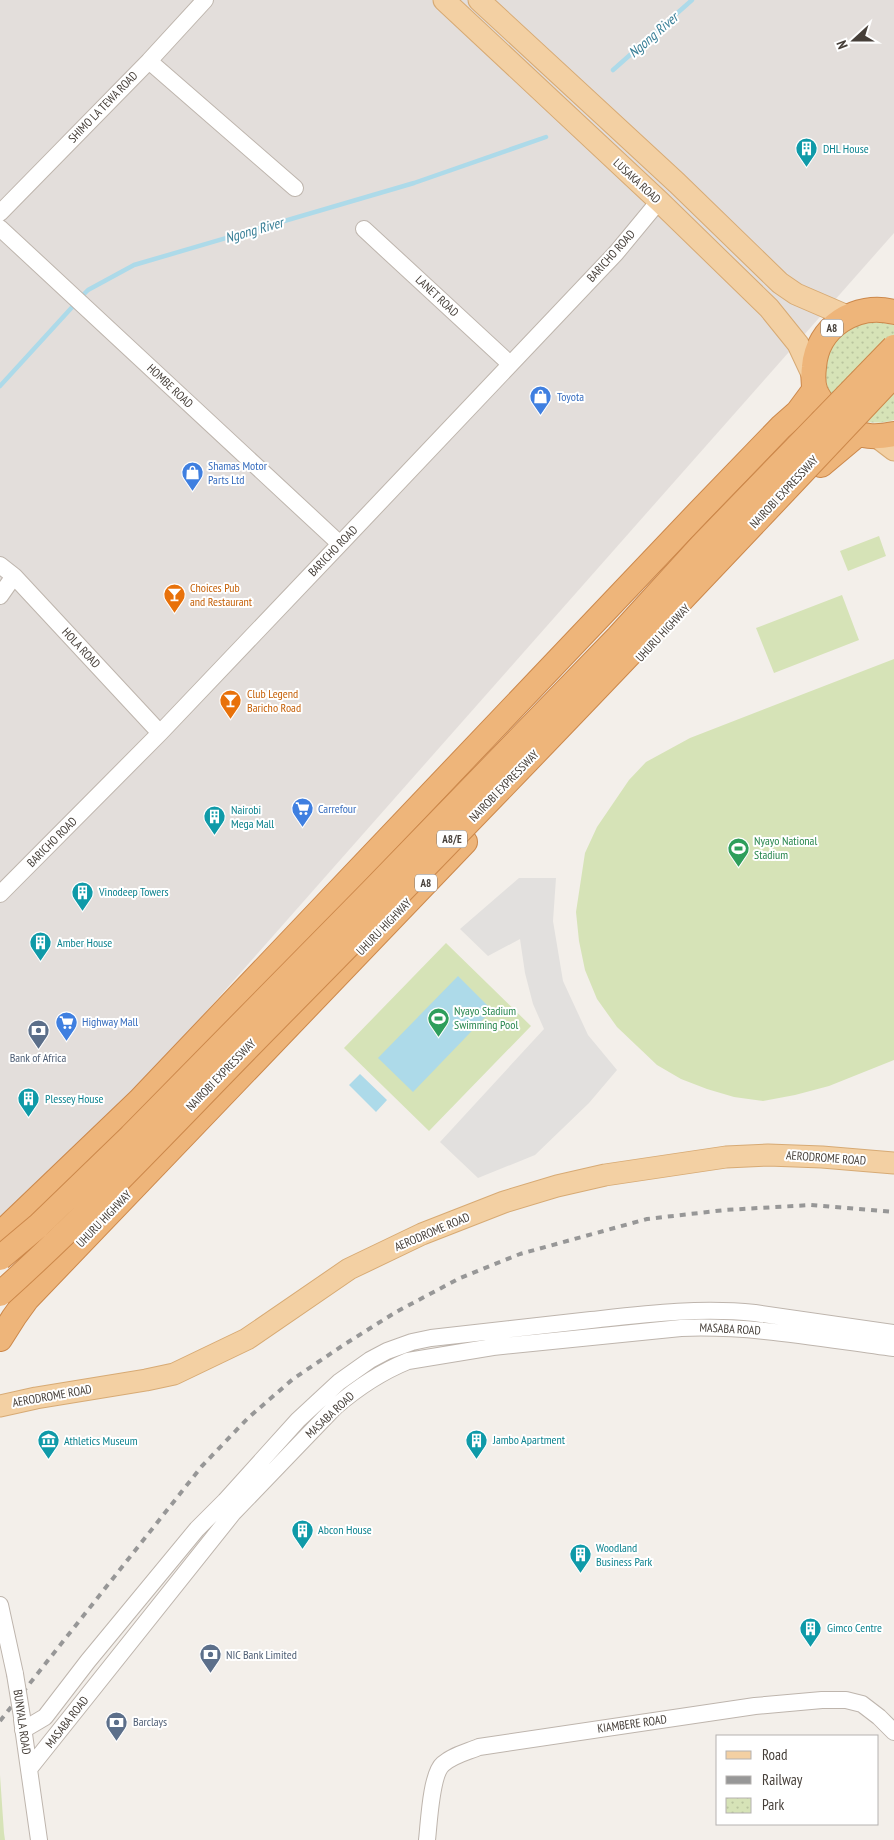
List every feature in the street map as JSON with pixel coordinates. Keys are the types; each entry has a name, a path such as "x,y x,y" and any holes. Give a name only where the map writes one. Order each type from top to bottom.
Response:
{"highway":[{"name":"A8","path":"881,439 842,427 829,416 814,383 814,358 821,341 832,327 847,316 871,310 894,312"},
{"name":"NAIROBI EXPRESSWAY","path":"0,1258 38,1226 131,1136 372,892 618,637 701,546 894,347"},
{"name":"NAIROBI EXPRESSWAY","path":"0,1294 168,1131 365,929 577,711 894,375"},
{"name":"A8","path":"0,1234 139,1101 692,520 798,412 814,383"},
{"name":"UHURU HIGHWAY","path":"0,1339 14,1317 41,1285 533,772 826,459 881,439"}],"main road":[{"name":"LUSAKA ROAD","path":"444,0 659,201 769,308 798,344 814,383"},
{"name":"LUSAKA ROAD","path":"479,0 677,183 780,283 796,294 847,316"},
{"name":"AERODROME ROAD","path":"0,1406 174,1374 247,1339 349,1270 440,1227 504,1202 557,1186 606,1175 726,1157 768,1155 894,1163"}],"street":[{"name":"SHIMO LA TEWA ROAD","path":"0,213 149,61 205,0"},
{"path":"149,61 295,188"},
{"name":"BARICHO ROAD","path":"0,894 160,733 340,544 616,253 659,201"},
{"name":"HOMBE ROAD","path":"0,228 340,544"},
{"name":"LANET ROAD","path":"364,229 510,364"},
{"name":"HOLA ROAD","path":"0,564 14,576 160,733"},
{"path":"0,596 14,576"},
{"name":"MASABA ROAD","path":"22,1723 45,1717 88,1661 197,1529 225,1501 298,1420 338,1382 387,1350 431,1338 655,1313 703,1311 732,1311 754,1321 837,1333 894,1348"},
{"path":"655,1313 658,1330"},
{"name":"MASABA ROAD","path":"29,1770 233,1513 335,1407 352,1392 385,1371 408,1361 492,1347 658,1330 712,1327 754,1321"},
{"name":"MASABA ROAD","path":"837,1333 894,1333"},
{"name":"BUNYALA ROAD","path":"0,1605 15,1674 39,1840"},
{"name":"KIAMBERE ROAD","path":"427,1840 434,1782 441,1765 451,1758 479,1747 755,1706 838,1700 862,1704 894,1732"}],"shaded area":[{"path":"0,0 894,0 894,233 0,1245"},
{"path":"519,878 556,878 553,921 563,981 588,1035 617,1070 589,1103 535,1155 478,1178 440,1142 544,1029 533,1004 525,973 520,939 488,956 460,929"}],"green space":[{"path":"879,322 894,325 894,420 873,422 856,418 841,409 831,395 826,379 826,362 832,346 846,331 858,325"},
{"path":"879,536 886,556 848,571 840,551"},
{"path":"842,595 859,640 774,673 756,628"},
{"name":"Nyayo National Stadium","path":"894,659 894,1060 829,1086 763,1101 734,1097 681,1079 657,1065 617,1027 597,999 585,970 576,912 585,853 597,827 629,780 646,762 690,738"},
{"name":"Nyayo Stadium Swimming Pool","path":"446,943 531,1026 429,1131 344,1048"},
{"path":"0,1775 4,1833 5,1840 0,1840"}],"water":[{"path":"458,976 492,1010 413,1092 378,1058"},
{"path":"360,1074 387,1100 376,1112 349,1085"}],"waterway":[{"name":"Ngong River","path":"613,70 692,0"},
{"name":"Ngong River","path":"80,298 88,290 134,265 414,183 546,137"},
{"name":"Ngong River","path":"0,386 75,304"}],"railway":[{"path":"0,1721 202,1466 248,1418 293,1379 396,1312 460,1278 520,1254 647,1219 725,1210 811,1205 894,1212"}],"place":[{"name":"DHL House","path":"807,168"},
{"name":"Toyota","path":"541,416"},
{"name":"Shamas Motor Parts Ltd","path":"192,492"},
{"name":"Choices Pub and Restaurant","path":"174,614"},
{"name":"Club Legend Baricho Road","path":"231,720"},
{"name":"Carrefour","path":"302,828"},
{"name":"Nairobi Mega Mall","path":"215,836"},
{"name":"Nyayo National Stadium","path":"738,867"},
{"name":"Vinodeep Towers","path":"83,911"},
{"name":"Amber House","path":"41,962"},
{"name":"Nyayo Stadium Swimming Pool","path":"438,1037"},
{"name":"Highway Mall","path":"66,1041"},
{"name":"Bank of Africa","path":"38,1050"},
{"name":"Plessey House","path":"29,1118"},
{"name":"Jambo Apartment","path":"477,1459"},
{"name":"Athletics Museum","path":"48,1460"},
{"name":"Abcon House","path":"302,1549"},
{"name":"Woodland Business Park","path":"580,1574"},
{"name":"Gimco Centre","path":"811,1647"},
{"name":"NIC Bank Limited","path":"210,1674"},
{"name":"Barclays","path":"117,1741"}]}
